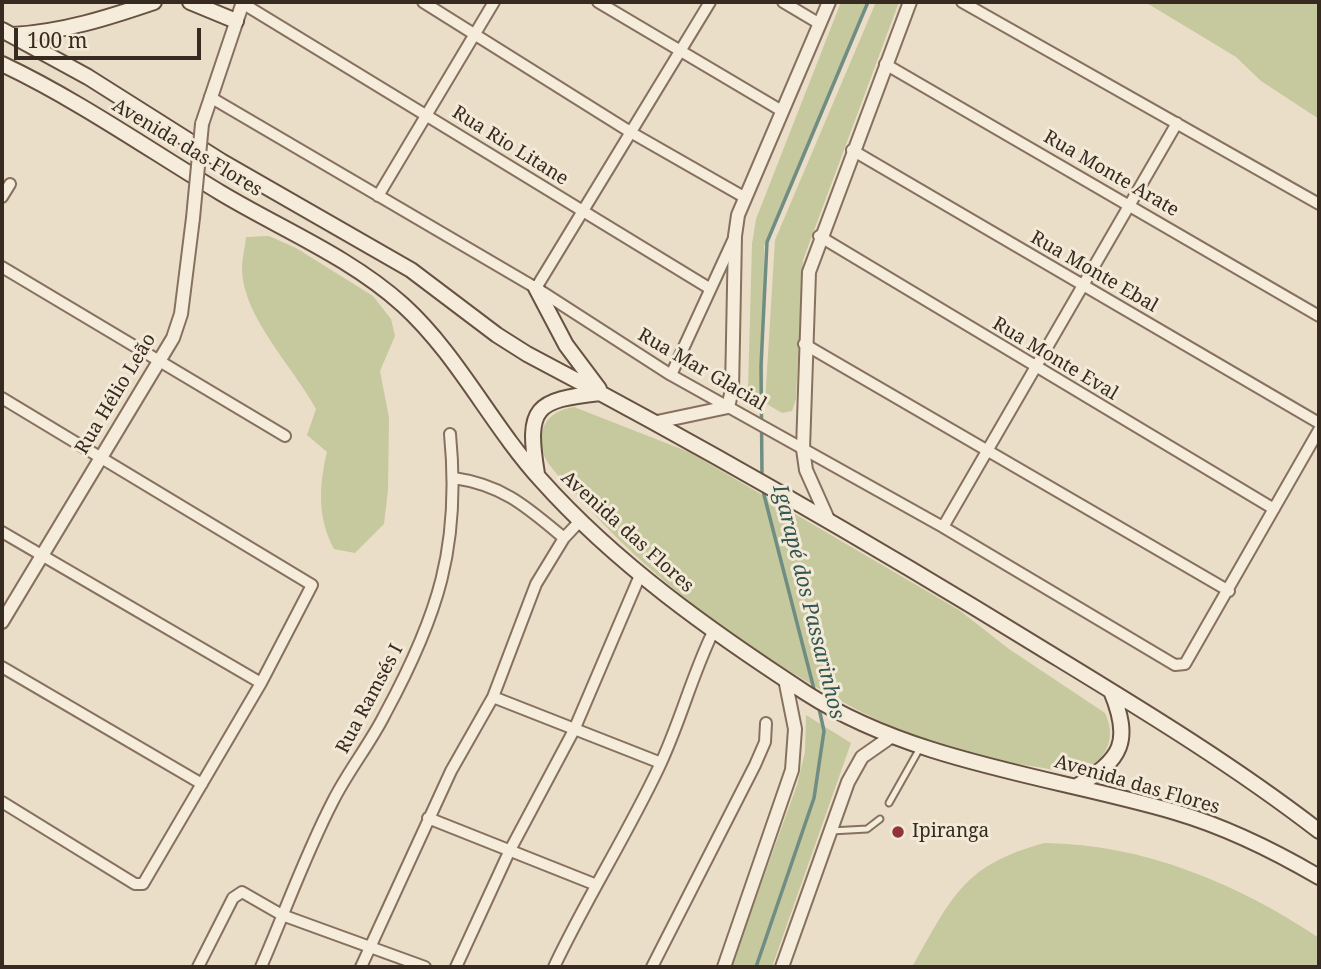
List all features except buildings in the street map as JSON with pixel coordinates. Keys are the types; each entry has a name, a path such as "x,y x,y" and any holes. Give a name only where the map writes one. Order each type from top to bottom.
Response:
{"main road":[{"path":"8,32 49,33 89,24 154,2"},
{"path":"190,2 236,21"},
{"name":"Avenida das Flores","path":"8,32 222,161 411,270 497,335 827,517 1208,750 1319,831"},
{"name":"Avenida das Flores","path":"2,64 62,95 224,195 339,259 404,305 446,355 538,477 580,521 713,632 811,697 852,720 892,736 996,767 1178,813 1251,839 1319,877"},
{"path":"536,288 566,345 602,393 552,401 538,411 531,437 538,477"},
{"path":"1077,786 1099,773 1118,753 1123,723 1111,691"}],"street":[{"name":"Rua Hélio Leão","path":"2,622 173,338 181,314 202,124 243,2"},
{"name":"Rua Rio Litane","path":"243,2 709,288"},
{"path":"423,2 632,133 744,197"},
{"path":"378,196 494,2"},
{"path":"598,2 782,111"},
{"path":"536,288 710,2"},
{"path":"783,2 820,24"},
{"path":"671,375 734,236 744,197 829,2"},
{"path":"827,517 806,470 803,449 804,344 809,272 852,150 910,2"},
{"path":"962,2 1319,204"},
{"name":"Rua Monte Arate","path":"886,64 1319,316"},
{"name":"Rua Mar Glacial","path":"210,97 536,288 671,375 943,527 1181,667 1229,591"},
{"path":"943,527 1177,122"},
{"name":"Rua Monte Ebal","path":"852,150 1319,423"},
{"path":"2,197 10,184"},
{"path":"657,422 728,407 732,390 734,236"},
{"name":"Rua Monte Eval","path":"820,236 1035,368 1275,509"},
{"path":"2,267 161,359 285,436"},
{"path":"804,344 1229,591 1319,430"},
{"path":"2,398 313,586 261,682 143,884 135,884 2,802"},
{"name":"Rua Ramsés I","path":"261,967 334,799 385,715 420,642 446,570 454,478 450,434"},
{"path":"454,478 487,484 519,500 564,538"},
{"path":"361,967 428,818 493,697 526,607 564,538 580,521"},
{"path":"2,532 261,682"},
{"path":"456,967 509,852 574,730 641,573"},
{"path":"554,967 594,884 661,763 695,668 713,632"},
{"path":"2,667 202,784"},
{"path":"724,967 792,771 795,729 785,679"},
{"path":"493,697 661,763"},
{"path":"652,967 755,765 765,743 766,723"},
{"path":"782,967 848,782 862,757 892,736"},
{"path":"428,818 594,884"},
{"path":"198,967 236,894 243,892 282,915 425,967"}],"lane":[{"path":"889,803 922,745"},
{"path":"831,831 867,830 880,819"}],"green space":[{"path":"841,2 866,2 822,115 764,246 763,403 753,398 748,390 752,244 756,219"},
{"path":"876,2 899,2 803,260 796,399 792,411 782,413 765,403 775,240"},
{"path":"1145,2 1319,2 1319,119 1261,81 1236,57"},
{"path":"269,236 296,248 373,296 391,319 395,336 380,371 389,418 388,490 384,524 355,553 334,549 328,537 321,501 327,452 307,435 316,409 260,324 245,288 242,262 246,237"},
{"path":"574,407 689,452 959,610 1009,649 1105,713 1110,732 1106,750 1090,766 1074,771 1008,762 961,751 915,736 871,717 774,662 669,585 636,556 554,471 543,454 541,445 544,426 553,415"},
{"path":"806,715 851,743 772,967 731,967 797,785 805,752"},
{"path":"1045,843 1082,845 1154,859 1223,884 1288,918 1319,938 1319,967 912,967 962,887 995,862"}],"waterway":[{"name":"Igarapé dos Passarinhos","path":"762,476 761,366 767,242 868,2"},
{"name":"Igarapé dos Passarinhos","path":"762,487 815,693"},
{"name":"Igarapé dos Passarinhos","path":"756,967 814,798 824,731 818,704"}],"place":[{"name":"Ipiranga","path":"898,832"}]}
